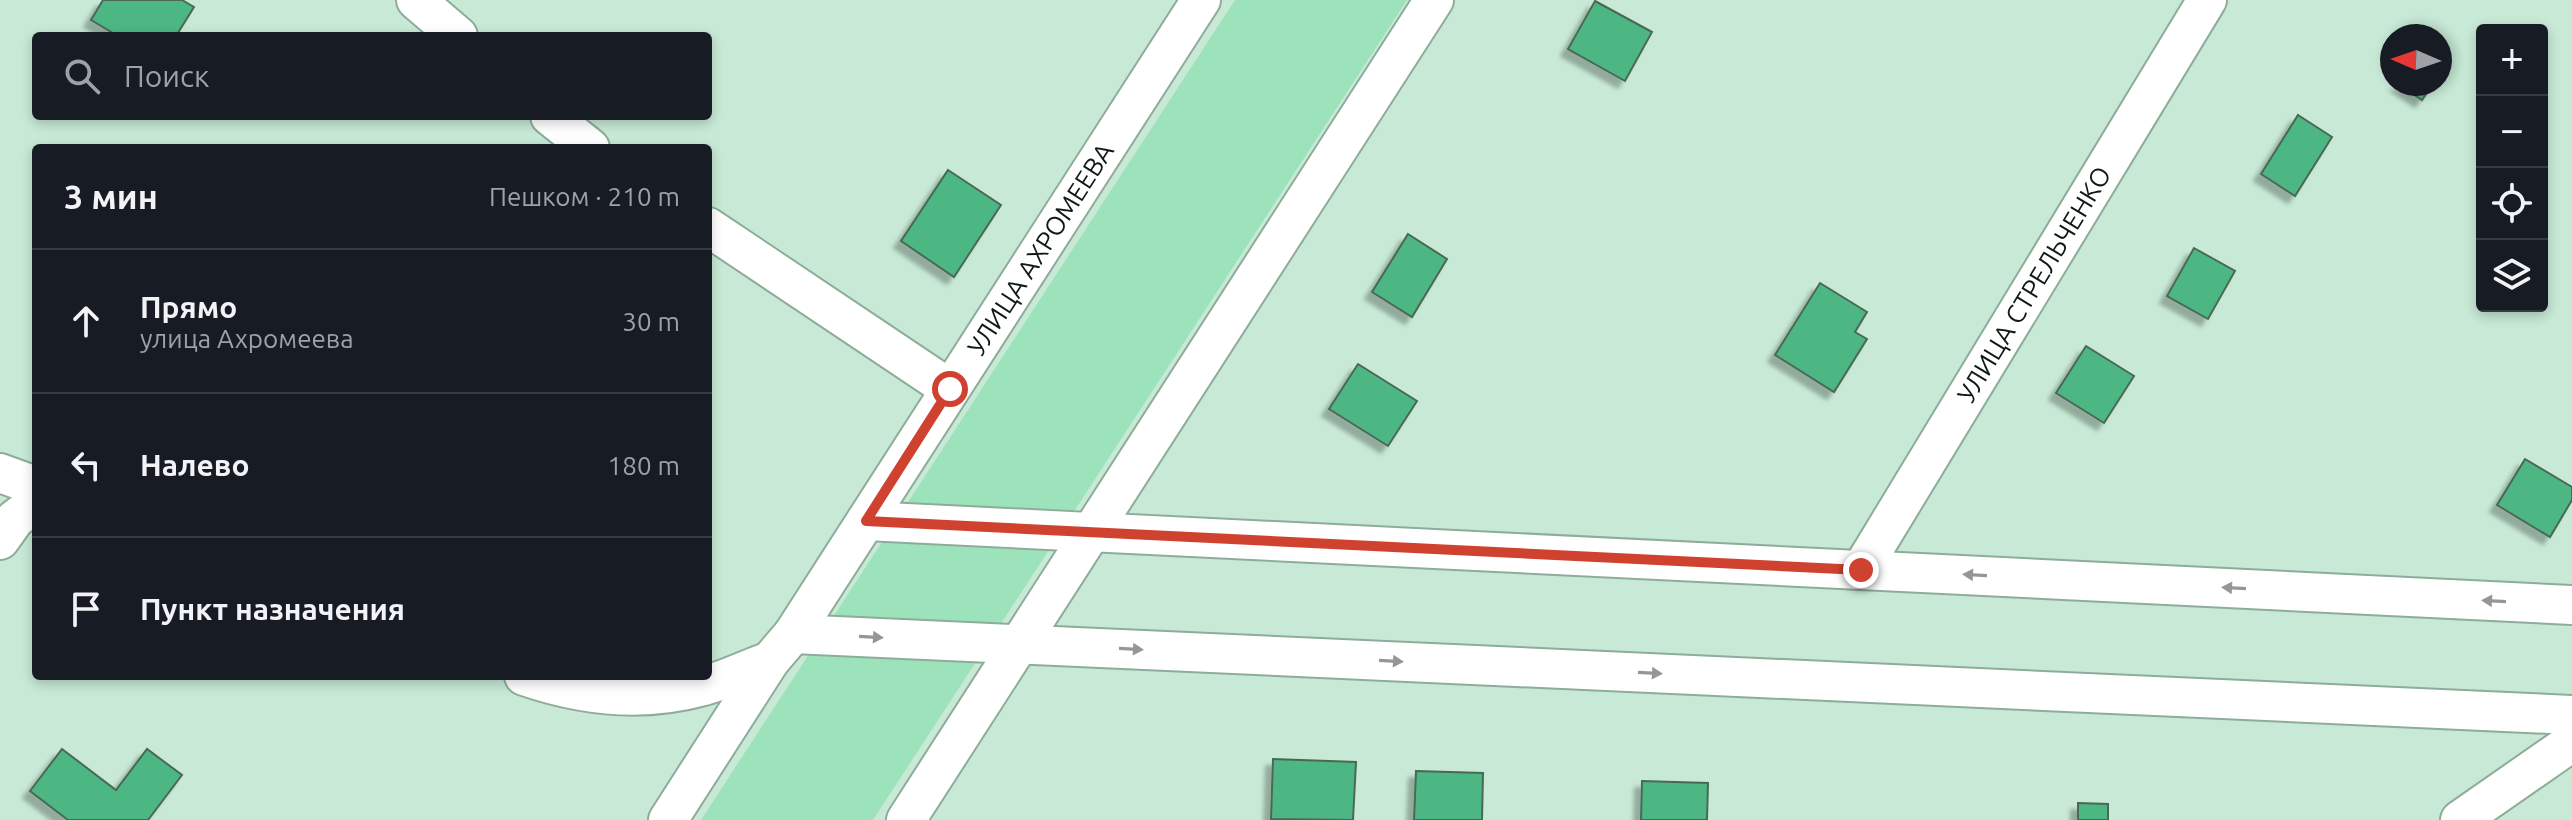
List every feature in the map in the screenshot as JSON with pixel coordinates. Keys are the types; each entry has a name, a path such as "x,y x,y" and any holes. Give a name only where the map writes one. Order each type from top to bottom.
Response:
{"street":[{"path":"416,0 453,32"},
{"name":"УЛИЦА АХРОМЕЕВА","path":"668,820 866,521 1201,0"},
{"path":"906,820 1434,0"},
{"name":"УЛИЦА СТРЕЛЬЧЕНКО","path":"1861,570 2207,0"},
{"path":"555,120 585,144"},
{"path":"712,230 950,389"},
{"path":"0,473 32,485"},
{"path":"0,540 15,519 32,506"},
{"path":"866,521 2572,605"},
{"path":"535,680 555,687 642,698 703,687 782,648 1019,644 2572,715"},
{"path":"2460,820 2572,742"}],"green space":[{"path":"1235,0 1407,0 873,820 701,820"}],"building":[{"path":"103,0 182,0 194,7 178,32 111,32 91,20"},
{"path":"1595,1 1652,32 1625,81 1568,49"},
{"path":"2298,115 2332,137 2295,196 2261,174"},
{"path":"948,170 1001,205 954,277 901,241"},
{"path":"1408,234 1447,259 1412,317 1372,292"},
{"path":"2194,248 2235,271 2208,319 2167,296"},
{"path":"1820,283 1867,312 1855,332 1867,339 1834,392 1775,355"},
{"path":"2086,346 2134,376 2104,423 2056,393"},
{"path":"1358,364 1417,401 1388,446 1329,409"},
{"path":"2525,459 2572,487 2572,500 2550,537 2497,505"},
{"path":"62,749 116,790 147,749 182,775 148,820 68,820 30,791"},
{"path":"1273,759 1356,762 1353,820 1271,819"},
{"path":"1416,771 1483,773 1482,820 1414,820"},
{"path":"1642,781 1708,783 1707,820 1641,820"},
{"path":"2078,803 2108,804 2108,820 2078,820"}],"route":[{"path":"950,389 866,521 1861,570"}]}
